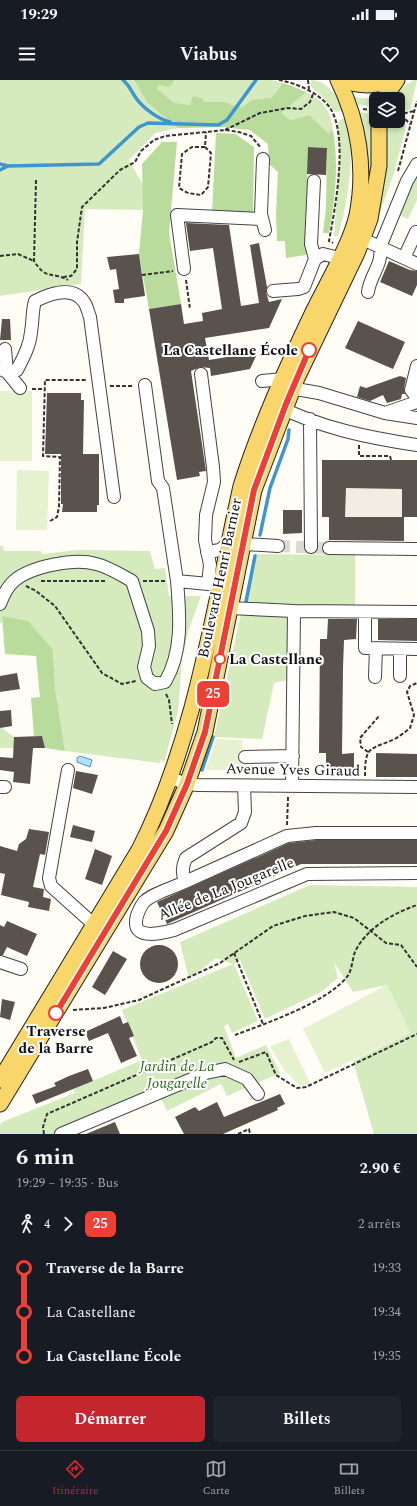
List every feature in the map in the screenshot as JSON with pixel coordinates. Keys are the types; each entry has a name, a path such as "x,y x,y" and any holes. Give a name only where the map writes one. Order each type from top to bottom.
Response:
{"main road":[{"name":"Boulevard Henri Barnier","path":"338,80 352,111 357,130 360,165 360,194 357,217 357,236"},
{"path":"341,80 353,84 370,85 391,80"},
{"path":"390,92 397,80"},
{"name":"Boulevard Henri Barnier","path":"285,384 357,236 370,219 379,166 379,128"},
{"name":"Boulevard Henri Barnier","path":"5,1074 58,1009 139,850 171,778 188,721 214,584 235,543 254,490 285,384 339,251 357,236"},
{"name":"Boulevard Henri Barnier","path":"0,1104 5,1074 166,831 187,784 205,732 230,608 235,543"}],"street":[{"path":"179,270 177,215 263,224 264,159"},
{"path":"368,292 369,285 382,258 380,247 407,181 417,164"},
{"path":"314,181 311,244 316,258"},
{"path":"404,258 416,232"},
{"path":"357,236 417,264"},
{"path":"273,291 298,289 304,287 316,258 323,254 339,251"},
{"path":"3,370 17,370 25,356 31,332 32,313 35,301 49,294 63,292 75,294 84,301 90,317 114,497"},
{"path":"3,370 5,349"},
{"path":"417,366 412,390 417,398"},
{"path":"3,370 23,388"},
{"path":"174,581 214,584 205,540 206,515 214,482 200,374"},
{"path":"262,381 285,384 385,413 417,418"},
{"path":"0,604 5,592 14,581 28,572 54,564 77,562 96,564 132,581 148,630 148,646 144,667 152,681 165,682 175,659 179,621 163,488 158,481 145,385"},
{"path":"385,413 417,402"},
{"path":"278,406 310,419 360,434 417,445"},
{"path":"417,407 417,412"},
{"path":"310,419 311,547"},
{"path":"207,552 220,550 235,543 278,546"},
{"path":"329,548 417,548"},
{"path":"230,608 294,611 417,612"},
{"path":"290,786 293,756 294,611"},
{"path":"365,612 365,648 417,649"},
{"path":"375,677 376,648"},
{"path":"400,649 400,676"},
{"path":"245,757 293,756"},
{"path":"68,770 49,878 51,886 99,930"},
{"name":"Avenue Yves Giraud","path":"171,778 187,784 244,786 417,787"},
{"path":"244,786 245,812 242,823 186,858 183,865 182,874 186,882 287,836 316,833 417,834"},
{"name":"Allée de La Jougarelle","path":"186,882 144,902 136,917 136,927 138,932 143,934 164,933 174,930 307,874 417,873"},
{"path":"0,962 21,969"},
{"path":"61,1134 206,1073 225,1069 247,1079 258,1094"}],"path":[{"path":"279,80 289,82 309,90 329,106 335,118 340,149 335,209 329,241 339,251"},
{"path":"308,80 309,90"},
{"path":"225,130 260,113 288,108 301,109 310,102 313,94"},
{"path":"397,176 417,101"},
{"path":"359,109 369,110"},
{"path":"405,113 414,111"},
{"path":"405,120 411,124"},
{"path":"0,256 18,254 34,261 40,270 49,276 71,276 77,269 77,242 82,207 120,170 135,162 141,151 154,140 165,136 225,130 239,132 251,136 261,147 264,159"},
{"path":"205,147 192,147 182,154 179,188 188,193 201,195 208,187 211,153 205,147 206,132"},
{"path":"34,261 36,180"},
{"path":"142,275 179,270 190,309"},
{"path":"63,277 70,281 75,294"},
{"path":"50,521 57,517 59,507 60,457 43,456 45,380 145,385"},
{"path":"23,388 44,389"},
{"path":"359,456 390,456 390,460"},
{"path":"14,581 36,591 55,606 102,673 122,684 152,681 164,690 169,700 170,717 173,727"},
{"path":"38,581 109,581"},
{"path":"132,581 174,581"},
{"path":"365,787 365,760 368,752 376,745 395,739 410,728 414,715 407,692 410,686 417,683"},
{"path":"368,752 361,747 360,738 380,715"},
{"path":"287,836 290,786"},
{"path":"235,1035 327,996 347,977 356,951 371,931 397,912 417,905"},
{"path":"58,1009 104,1008 139,1000 204,971 234,953 273,926 305,916 334,912 354,918 386,943 400,945 417,967"},
{"path":"234,953 264,1024"},
{"path":"44,1134 43,1127 47,1114 155,1068 212,1042 216,1038 222,1038 236,1063 266,1052 276,1075 297,1088 306,1087 417,1034"},
{"path":"238,1134 249,1129 250,1134"}],"green space":[{"path":"0,80 272,80 309,93 315,97 325,106 333,130 328,133 309,115 250,130 223,127 178,128 155,133 129,160 143,185 143,210 85,209 81,284 0,296"},
{"path":"134,80 174,80 170,87 160,85 156,88 174,103 190,105 193,96 202,98 204,102 224,102 241,108 252,100 272,98 283,83 306,92 281,113 290,120 309,115 328,133 333,130 336,155 336,182 329,233 323,233 326,208 327,148 308,147 306,255 286,258 285,241 277,241 276,214 278,172 269,164 268,144 250,130 223,127 178,128 148,103"},
{"path":"311,80 322,83 331,90 344,110 337,112 333,110 323,97 311,87"},
{"path":"414,80 417,80 410,110 405,110 405,92 396,92"},
{"path":"354,97 369,99 369,106 358,105"},
{"path":"360,112 369,113 369,128 373,128 372,172 368,172"},
{"path":"347,117 351,147 350,177 338,236 334,236 340,156 337,124 340,120"},
{"path":"405,125 406,126 394,173 378,218 386,164 386,128 405,128"},
{"path":"216,133 235,134 254,147 253,213 212,212"},
{"path":"162,142 177,142 169,233 181,304 149,309 139,254 143,210 142,164"},
{"path":"417,170 417,200 408,219 396,214"},
{"path":"0,391 32,391 32,461 0,461"},
{"path":"17,470 49,471 47,530 16,530"},
{"path":"0,546 3,546 4,551 41,551 42,554 78,550 150,551 155,569 165,568 169,596 201,596 189,629 182,659 178,711 164,763 161,759 160,763 65,751 55,688 53,650 2,617 2,623 0,623"},
{"path":"254,554 355,555 355,607 290,607 288,680 274,683 262,739 214,737"},
{"path":"2,616 28,621 53,650 55,688 65,751 45,748 42,736 34,736 31,698 40,697 36,656 5,654"},
{"path":"0,728 14,737 14,748 0,748"},
{"path":"216,739 242,740 241,770 206,770"},
{"name":"Jardin de La Jougarelle","path":"310,885 417,887 417,1134 374,1134 353,1061 410,1033 387,985 353,992 334,962 338,978 321,992 265,1019 240,960 234,964 258,1021 232,1033 228,1024 224,1026 236,1058 266,1045 280,1073 227,1096 221,1084 167,1111 160,1096 70,1134 0,1134 0,1125 2,1122 75,1093 74,1089 142,1060 122,1010 233,964 216,958 189,979 180,942"},
{"path":"387,985 410,1033 325,1073 303,1029"},
{"path":"289,1039 310,1083 300,1086 284,1070 270,1046"}],"shaded area":[{"path":"346,460 402,460 402,517 345,517"}],"water":[{"path":"80,756 92,760 90,767 77,762 77,758"}],"building":[{"path":"308,147 327,148 326,175 307,174"},
{"path":"186,223 229,225 241,306 259,303 250,245 259,243 267,287 266,292 269,302 282,299 269,328 205,338 209,360 258,352 250,369 211,376 210,368 200,367 191,371 206,471 199,472 200,476 177,480 149,309 181,304 184,324 203,321 202,313 222,309 213,248 190,251"},
{"path":"139,254 145,296 124,299 124,303 115,303 113,290 119,289 116,269 110,270 107,257"},
{"path":"389,261 410,270 417,271 417,285 412,296 380,282"},
{"path":"2,319 10,319 11,340 0,340"},
{"path":"358,321 405,342 393,369 345,348"},
{"path":"400,376 406,378 404,389 405,394 402,394 401,399 387,403 383,395 370,401 357,397 360,386 366,388"},
{"path":"47,393 81,393 81,400 84,400 83,454 99,454 99,505 97,505 97,512 62,512 61,454 45,454"},
{"path":"322,460 417,460 417,517 404,517 404,541 329,540 329,517 322,517","holes":["346,488 402,489 402,517 345,517"]},
{"path":"283,510 302,510 302,533 283,534"},
{"path":"328,619 357,619 356,639 344,640 343,668 342,754 354,753 354,777 326,776 326,753 319,753 320,639 327,639"},
{"path":"378,619 417,619 417,641 378,640"},
{"path":"17,673 20,689 0,692 0,676"},
{"path":"11,710 12,726 0,728 0,711"},
{"path":"42,736 45,748 33,748 30,784 13,782 14,772 0,770 0,757 13,758 14,737"},
{"path":"376,753 417,754 417,777 376,777"},
{"path":"76,771 98,775 92,794 73,788"},
{"path":"73,825 95,831 92,842 70,837"},
{"path":"29,829 49,832 45,855 40,854 33,887 44,889 43,897 51,899 49,911 28,907 29,902 1,895 5,874 0,873 0,846 17,851 19,844 26,839"},
{"path":"316,840 417,840 417,864 301,864 167,924 157,902 289,843"},
{"path":"95,849 112,856 102,885 85,879"},
{"path":"7,921 37,934 27,956 7,947 3,955 0,955 0,925 4,927"},
{"path":"159,945 169,948 175,954 178,964 175,974 169,980 159,983 149,980 143,974 140,964 143,954 149,948"},
{"path":"113,951 127,959 105,995 92,987"},
{"path":"2,999 15,1002 10,1020 0,1017"},
{"path":"120,1016 123,1024 128,1022 134,1036 129,1038 137,1056 121,1063 108,1033 89,1041 85,1032"},
{"path":"88,1069 93,1081 36,1104 32,1095 56,1086 54,1083"},
{"path":"280,1094 285,1104 277,1108 278,1110 223,1134 184,1134 175,1117 195,1107 199,1111 217,1102 224,1117"},
{"path":"115,1122 120,1134 86,1134 110,1124"}],"waterway":[{"path":"123,80 143,106 156,116 170,122"},
{"path":"0,170 8,166 99,164 139,127 148,123 218,125 227,120 256,80"},
{"path":"0,164 8,166"},
{"path":"260,535 270,488 288,439 289,430"},
{"path":"246,602 255,556"},
{"path":"202,770 213,737"}],"tunnel":[{"path":"278,546 329,548"}],"bus line":[{"name":"25","path":"56,1013 166,831 187,784 205,732 254,490 296,378 309,350"}],"place":[{"name":"La Castellane École","path":"309,350"},
{"name":"La Castellane","path":"220,659"},
{"name":"Traverse de la Barre","path":"56,1013"}]}
